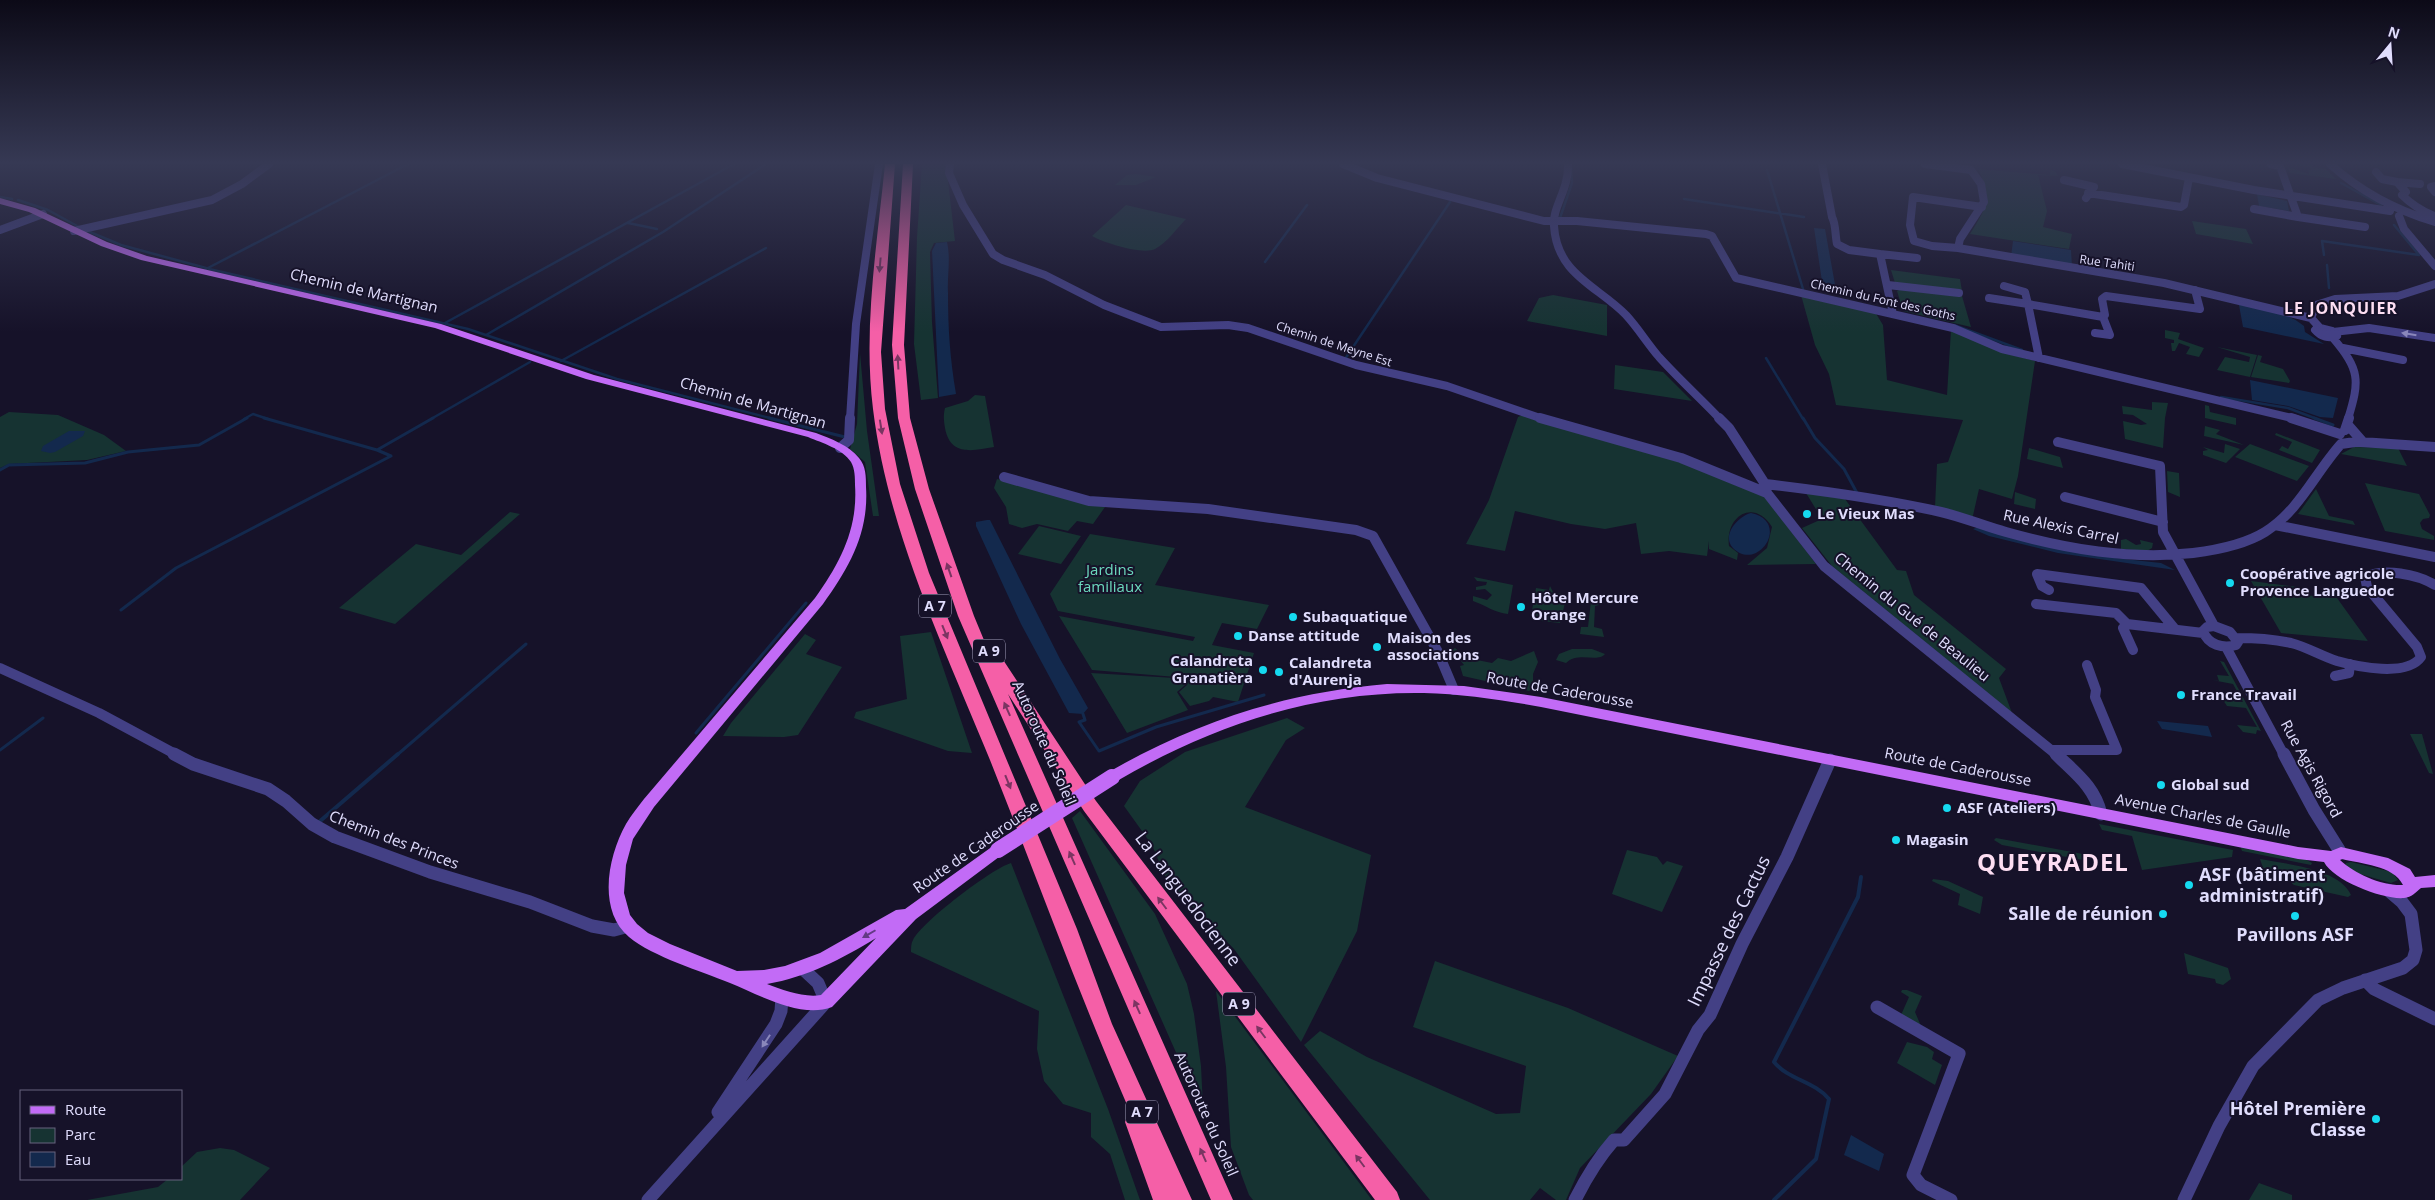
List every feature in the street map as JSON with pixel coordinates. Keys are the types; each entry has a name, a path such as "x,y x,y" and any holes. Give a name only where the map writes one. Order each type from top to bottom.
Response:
{"highway":[{"name":"A 7","path":"885,220 877,300 875,352 878,409 893,484 922,573 1063,920 1102,1024 1182,1200"},
{"name":"Autoroute du Soleil","path":"904,220 898,316 900,384 904,418 922,489 966,616 1222,1200"},
{"name":"La Languedocienne","path":"966,616 1063,768 1100,821 1389,1200"},
{"path":"1102,1024 1164,1200"}],"main road":[{"name":"Chemin de Martignan","path":"54,220 118,250 151,260 446,328 590,377 797,430 840,448 856,461 860,474 861,506 858,534 850,555 819,602 649,803 631,827 620,854 616,873 620,910 629,926 646,940 664,950 782,997 815,1004 826,1002"},
{"name":"Route de Caderousse","path":"826,1002 875,949 926,901 998,850 1112,777 1141,759 1190,736 1236,718 1314,698 1387,689 1454,690 1531,700 2101,814"},
{"name":"Avenue Charles de Gaulle","path":"2101,814 2298,853 2388,864 2435,880"},
{"name":"Avenue Charles de Gaulle","path":"2336,859 2347,876 2385,888 2410,888 2435,880"},
{"path":"2400,869 2409,878 2410,888"},
{"name":"Chemin de Martignan","path":"732,976 768,977 803,969 837,953 926,901"}],"street":[{"path":"0,230 27,220"},
{"path":"74,231 123,220"},
{"path":"840,448 849,440 856,324 871,220"},
{"name":"Chemin de Meyne Est","path":"972,220 993,254 1003,260 1045,275 1104,305 1162,327 1228,325 1248,328 1356,365 1447,386 1570,428 1681,458 1766,489"},
{"name":"Chemin du Gué de Beaulieu","path":"1553,220 1556,238 1570,268 1576,276 1625,314 1659,357 1729,428 1766,489 1824,566 2052,750 2086,782 2097,798 2101,814"},
{"name":"Chemin du Font des Goths","path":"1553,220 1706,234 1712,236 1736,278 1953,328 2002,349 2306,421 2343,434"},
{"path":"1834,220 1837,244 1849,250 1917,258 1912,244 1914,240 1910,220"},
{"path":"1958,248 1960,239 1973,220"},
{"path":"2323,220 2366,227"},
{"path":"2399,220 2404,229 2435,266"},
{"name":"Rue Tahiti","path":"1914,240 1932,246 1958,248 2196,290 2310,318"},
{"path":"1880,254 1888,285 1892,314"},
{"path":"2310,318 2316,305 2335,299 2398,296 2435,284"},
{"path":"1888,285 1959,293"},
{"path":"2004,286 2023,290 2028,304 2039,358"},
{"path":"2095,333 2110,336 2103,317 2105,315 2102,299 2106,296 2200,309 2196,290"},
{"path":"1989,298 2103,317"},
{"name":"Rue Alexis Carrel","path":"1766,489 1807,489 1944,513 2014,534 2064,546 2140,557 2175,556 2236,544 2264,533 2292,510 2343,434 2357,389 2356,379 2350,358 2343,348 2333,335 2316,333 2315,330 2320,328 2310,318"},
{"path":"2333,335 2369,328 2435,338"},
{"path":"2343,348 2404,360"},
{"path":"2343,434 2377,442 2435,447"},
{"path":"2343,434 2358,439"},
{"path":"2058,442 2160,466 2165,540 2214,626"},
{"path":"1004,477 1089,501 1208,509 1356,530 1373,536 1438,652 1454,690"},
{"path":"2065,497 2163,522"},
{"path":"2276,525 2435,557"},
{"path":"2203,633 2206,627 2214,626 2230,632 2237,638 2290,643 2350,664 2405,668 2415,666 2422,657 2417,647 2364,581 2368,574 2387,572 2423,579 2435,585"},
{"path":"2050,590 2042,586 2038,574 2140,588 2174,628"},
{"path":"2036,604 2116,613 2127,624 2164,629 2174,628 2203,633 2208,640 2226,647 2236,645 2237,638"},
{"path":"2070,608 2075,619"},
{"path":"2127,624 2123,628 2133,650"},
{"name":"Rue Agis Rigord","path":"2226,647 2310,801 2336,859"},
{"path":"2335,676 2349,674 2350,664"},
{"path":"2052,750 2117,750 2095,697 2096,690 2087,666"},
{"name":"Chemin des Princes","path":"0,668 99,713 193,764 268,789 286,801 312,824 335,837 430,872 530,902 592,926 614,930 629,926"},
{"name":"Impasse des Cactus","path":"1575,1200 1590,1171 1603,1152 1614,1140 1624,1140 1665,1094 1698,1030 1710,1015 1742,944 1787,857 1829,766 1830,760"},
{"path":"2184,1200 2248,1072 2318,1000 2365,980 2404,968 2413,960 2416,950 2414,924 2409,909 2385,888"},
{"path":"2409,909 2411,902 2410,888"},
{"path":"803,969 816,978 822,987 826,1002"},
{"path":"2365,980 2374,989 2435,1019"},
{"path":"692,1151 776,1024 781,1011 782,997"},
{"name":"Route de Caderousse","path":"648,1200 826,1002"},
{"path":"1877,1007 1959,1054 1913,1176 1921,1185 1951,1200"}],"green space":[{"path":"918,220 953,220 955,241 934,243 930,252 932,322 938,398 921,400 914,344"},
{"path":"1110,220 1185,220 1164,243 1155,249 1133,249 1105,242 1092,236"},
{"path":"1978,220 2045,220 2043,227 2072,234 2069,249 1970,234"},
{"path":"2192,221 2246,229 2253,244 2196,234"},
{"path":"1891,270 1960,279 1962,291 1895,283"},
{"path":"1901,289 1962,296 1971,327 1903,311 1897,291"},
{"path":"1553,295 1607,305 1607,336 1527,321 1539,298"},
{"path":"1801,295 1875,312 1883,325 1887,380 1947,395 1951,330 2002,352 2035,361 2018,476 2012,499 1979,489 1972,520 1935,507 1937,464 1948,462 1963,420 1836,405 1829,374 1815,345"},
{"path":"2165,330 2180,333 2178,339 2204,348 2199,357 2186,354 2190,347 2179,343 2175,351 2172,351 2171,343 2174,343 2174,340 2165,338"},
{"path":"2217,347 2257,355 2250,377 2217,370 2225,357 2249,362 2250,357"},
{"path":"860,353 867,431 879,516 873,516 865,462 850,449 857,424"},
{"path":"2258,355 2262,356 2260,362 2283,369 2290,381 2289,383 2251,377"},
{"path":"1615,365 1663,372 1692,401 1614,389"},
{"path":"975,395 985,396 994,447 963,450 952,443 948,437 944,421 945,408 968,401"},
{"path":"2152,402 2168,403 2163,448 2125,439 2123,421 2141,425 2147,424 2133,415 2123,414 2122,406 2152,410"},
{"path":"2205,405 2209,406 2210,412 2236,418 2236,425 2205,418"},
{"path":"9,412 58,415 104,435 126,451 87,460 9,464 0,468 0,417"},
{"path":"1525,414 1677,459 1761,492 1816,564 1747,565 1767,548 1772,527 1765,518 1749,512 1742,514 1736,519 1729,535 1729,546 1738,553 1737,560 1709,549 1709,541 1707,556 1669,551 1641,554 1636,523 1605,529 1571,524 1515,511 1505,551 1466,544 1489,500 1518,417"},
{"path":"2205,426 2220,430 2216,434 2244,445 2204,436"},
{"path":"2276,433 2320,450 2312,463 2279,450 2282,446 2288,449 2292,442 2275,435"},
{"path":"2225,444 2240,449 2226,463 2203,455 2203,451 2208,450 2203,447 2224,453"},
{"path":"2250,444 2309,466 2297,481 2235,457"},
{"path":"2354,447 2398,448 2407,466 2341,454"},
{"path":"2029,448 2060,457 2063,468 2027,459"},
{"path":"2167,471 2179,473 2180,497 2168,492"},
{"path":"997,479 1105,507 1093,524 1077,521 1068,531 1037,524 1022,528 1009,524 1006,507 994,488"},
{"path":"2365,483 2419,494 2430,515 2429,518 2423,519 2420,523 2422,529 2434,536 2434,540 2385,531"},
{"path":"2316,489 2329,516 2353,521 2355,525 2298,514"},
{"path":"2015,492 2036,499 2035,509 2014,504"},
{"path":"1806,493 1845,499 1897,570 1906,571 1914,595 2006,669 1999,678 2012,713 1832,566 1802,528 1822,519"},
{"path":"510,512 520,514 395,624 339,608 416,544 461,555"},
{"path":"1039,526 1081,536 1061,564 1018,554"},
{"name":"Jardins familiaux","path":"1090,534 1175,548 1155,585 1269,605 1257,629 1222,623 1212,645 1254,653 1238,702 1213,697 1209,701 1190,706 1179,692 1187,685 1176,677 1092,670 1059,616 1193,641 1195,637 1058,611 1050,594"},
{"path":"2126,539 2136,545 2141,544 2140,540 2153,543 2152,548 2147,551 2121,549 2121,540"},
{"path":"1474,577 1513,585 1508,614 1494,611 1473,601 1473,596 1487,600 1492,595 1485,589 1476,590 1476,587 1486,585 1487,582 1477,581"},
{"path":"2251,581 2299,587 2304,595 2337,598 2368,641 2281,633"},
{"path":"1550,586 1553,592 1567,595 1560,623 1541,621 1542,619 1531,616 1536,588 1549,590"},
{"path":"1591,601 1599,605 1595,606 1594,627 1602,629 1604,637 1580,634 1581,627 1588,627"},
{"path":"931,632 972,753 948,751 854,718 856,712 907,699 900,636"},
{"path":"805,634 816,640 806,654 842,667 798,735 784,737 723,736 731,723"},
{"path":"1455,648 1467,658 1492,663 1498,658 1511,661 1534,651 1538,662 1533,674 1533,688 1529,691 1463,676 1460,666 1464,665 1452,650"},
{"path":"1572,649 1592,649 1605,654 1598,658 1576,658 1566,663 1556,660 1559,654"},
{"path":"2220,661 2224,662 2261,731 2257,730 2256,734 2243,732 2237,725 2257,727 2246,708 2227,706 2223,700 2243,702 2233,684 2212,680 2219,681 2217,675 2229,676"},
{"path":"1091,673 1175,678 1185,685 1177,692 1188,710 1127,733"},
{"path":"1287,718 1305,728 1286,740 1245,807 1371,855 1357,931 1301,1042 1234,949 1167,881 1152,845 1124,806 1140,781 1185,752"},
{"path":"2410,734 2422,734 2433,774 2429,773"},
{"path":"1080,811 1155,914 1187,984 1194,1014 1201,1066 1203,1107 1186,1075 1072,818"},
{"path":"2099,824 2233,850 2232,857 2142,870 2132,836 2102,830"},
{"path":"1996,838 2083,854 2088,861 2002,845 1994,840"},
{"path":"2240,845 2305,859 2312,863 2311,865 2242,851"},
{"path":"1627,850 1657,857 1663,865 1667,861 1683,866 1662,912 1612,894"},
{"path":"2260,859 2311,869 2324,874 2336,879 2345,886 2351,895 2348,897 2294,885 2278,871 2263,868"},
{"path":"2351,862 2392,872 2398,880 2391,883 2353,872 2345,865"},
{"path":"1011,863 1108,1109 1140,1200 1125,1200 1110,1154 1091,1137 1091,1113 1063,1104 1044,1081 1037,1049 1039,1011 911,952 913,940 929,921 974,885 1001,867"},
{"path":"1933,879 1948,881 1983,897 1980,914 1958,905 1960,894 1932,881"},
{"path":"2184,953 2228,968 2231,979 2223,985 2216,983 2215,979 2188,974"},
{"path":"1435,961 1568,1008 1678,1056 1651,1094 1580,1168 1566,1200 1556,1200 1540,1188 1530,1200 1430,1200 1304,1045 1320,1031 1367,1057 1496,1114 1520,1113 1526,1066 1413,1027"},
{"path":"1902,990 1922,996 1915,1012 1921,1026 1901,1015 1909,997 1901,992"},
{"path":"1216,991 1372,1200 1253,1200 1249,1195 1231,1147 1226,1067"},
{"path":"1907,1042 1927,1047 1934,1052 1932,1059 1942,1065 1935,1085 1897,1063"},
{"path":"220,1148 234,1150 270,1168 240,1200 87,1200 158,1187 167,1180 182,1180 182,1166 197,1152"},
{"path":"2259,1183 2292,1195 2292,1200 2249,1200"}],"water":[{"path":"1814,228 1825,229 1836,290 1823,288"},
{"path":"2013,241 2071,250 2072,267 2011,257"},
{"path":"947,242 949,255 949,331 956,394 939,397 932,251 936,243"},
{"path":"2243,304 2291,317 2304,326 2305,332 2324,344 2243,327 2239,305"},
{"path":"2250,380 2338,398 2333,418 2320,417 2288,406 2252,400"},
{"path":"69,431 85,431 83,436 55,452 41,451 43,446"},
{"path":"1751,513 1763,518 1769,526 1770,535 1760,550 1752,554 1742,554 1733,548 1730,543 1730,532 1736,522"},
{"path":"990,520 1060,659 1088,708 1083,714 1069,713 1021,624 976,526 976,522"},
{"path":"1979,527 2115,558 2161,563 2175,570 2058,553 1989,536 1973,529"},
{"path":"2157,721 2208,726 2212,737 2162,729"},
{"path":"1851,1135 1884,1154 1879,1171 1844,1155"}],"waterway":[{"path":"66,220 79,227"},
{"path":"206,269 300,220"},
{"path":"445,323 632,220"},
{"path":"486,335 681,220"},
{"path":"1265,262 1296,220"},
{"path":"1345,359 1438,220"},
{"path":"1782,220 1803,289"},
{"path":"628,223 657,229"},
{"path":"2324,255 2322,241 2419,255 2394,225"},
{"path":"85,230 121,245 206,268"},
{"path":"562,361 766,248"},
{"path":"2327,265 2329,288"},
{"path":"209,269 468,329 562,361"},
{"path":"1954,325 2022,350"},
{"path":"1766,358 1803,419"},
{"path":"562,361 617,379 774,419"},
{"path":"431,419 530,362"},
{"path":"2221,397 2288,408 2317,419"},
{"path":"244,419 253,414 268,419"},
{"path":"0,470 9,465 85,463 128,452 199,445 247,418"},
{"path":"264,418 377,450"},
{"path":"377,450 433,418"},
{"path":"769,418 845,437"},
{"path":"1803,418 1815,438 1844,469 1857,493"},
{"path":"2314,418 2333,425"},
{"path":"121,610 176,568 391,456 377,450"},
{"path":"696,733 806,603"},
{"path":"397,755 526,644"},
{"path":"1083,714 1085,720 1079,722 1099,751 1156,727 1264,695"},
{"path":"0,750 43,718"},
{"path":"319,822 398,754"},
{"path":"1774,1200 1816,1159 1829,1099 1816,1088 1787,1073 1774,1062 1858,897 1861,877"}],"place":[{"name":"Le Vieux Mas","path":"1807,514"},
{"name":"Coopérative agricole Provence Languedoc","path":"2230,583"},
{"name":"Hôtel Mercure Orange","path":"1521,607"},
{"name":"Subaquatique","path":"1293,617"},
{"name":"Danse attitude","path":"1238,636"},
{"name":"Maison des associations","path":"1377,647"},
{"name":"Calandreta Granatièra","path":"1263,670"},
{"name":"Calandreta d'Aurenja","path":"1279,672"},
{"name":"France Travail","path":"2181,695"},
{"name":"Global sud","path":"2161,785"},
{"name":"ASF (Ateliers)","path":"1947,808"},
{"name":"Magasin","path":"1896,840"},
{"name":"ASF (bâtiment administratif)","path":"2189,885"},
{"name":"Salle de réunion","path":"2163,914"},
{"name":"Pavillons ASF","path":"2295,916"},
{"name":"Hôtel Première Classe","path":"2376,1119"}],"district":[{"name":"LE JONQUIER","path":"2341,308"},
{"name":"QUEYRADEL","path":"2053,863"}]}
